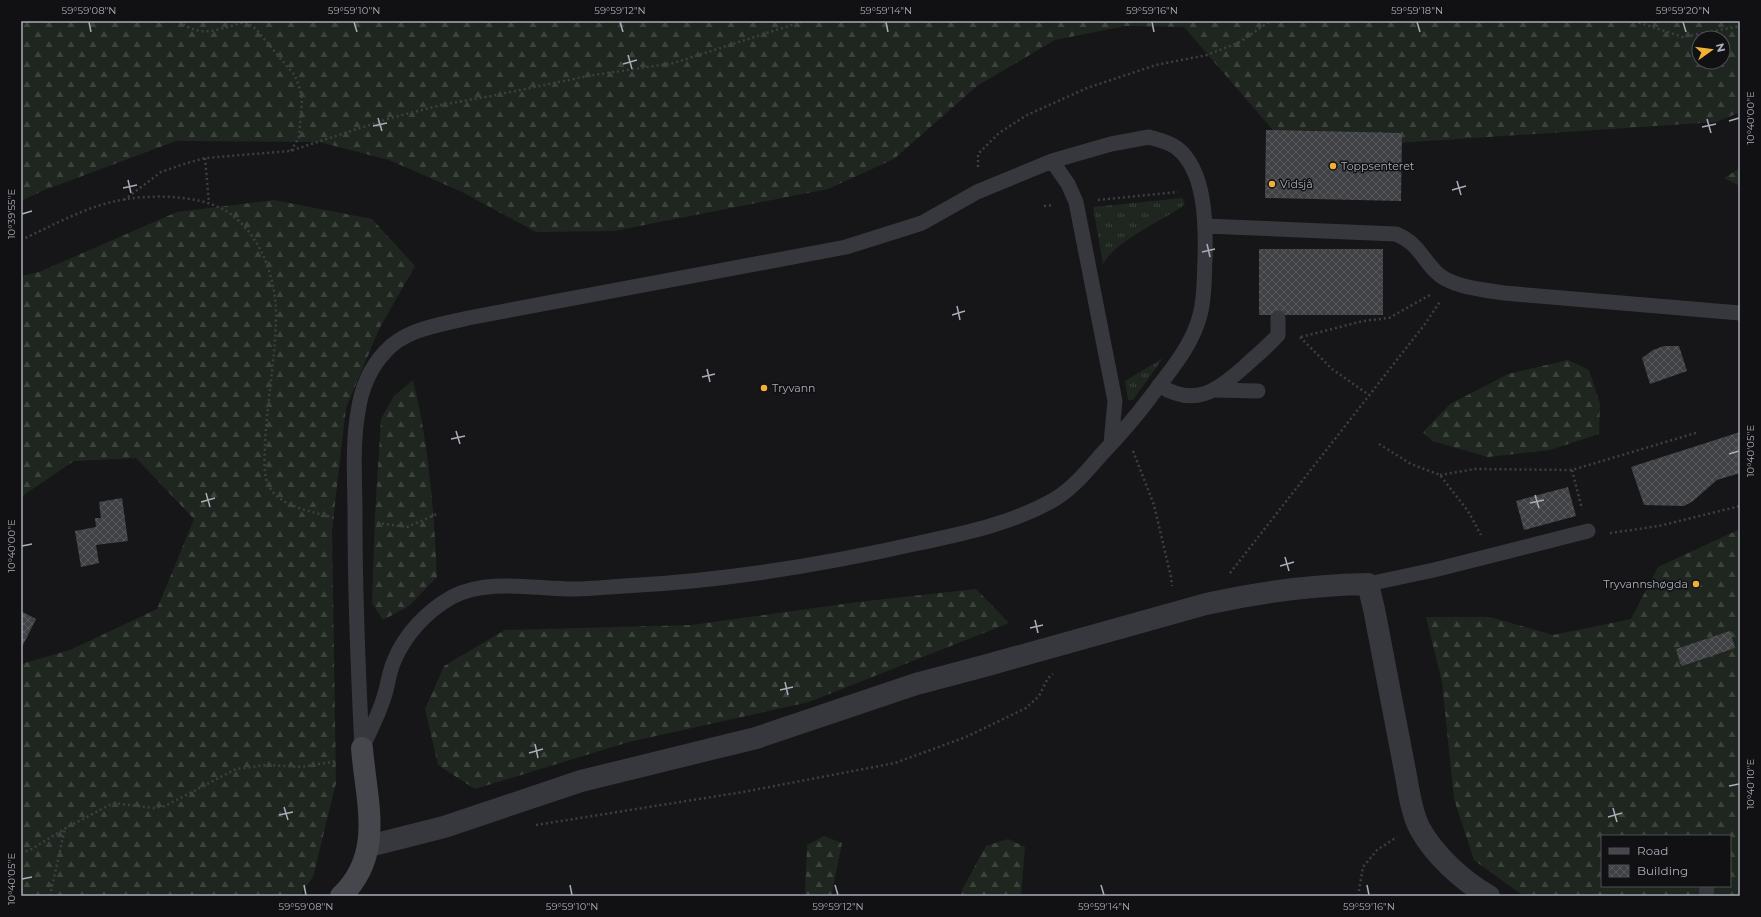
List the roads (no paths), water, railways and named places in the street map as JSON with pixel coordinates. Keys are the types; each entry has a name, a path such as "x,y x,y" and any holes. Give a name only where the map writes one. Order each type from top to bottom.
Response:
{"street":[{"path":"369,846 444,827 581,782 756,738 916,684 1206,604 1283,590 1335,585 1368,584 1407,782 1420,828 1432,847 1445,862 1489,896"},
{"path":"341,896 360,870 369,846 370,820 363,752"}],"lane":[{"path":"1148,137 1164,141 1176,147 1189,159 1200,189 1206,226 1204,293 1201,314 1183,353 1159,385 1123,430 1082,476 1058,497 1031,511 1002,522 951,536 883,551 733,578 677,584 576,589 477,587 461,592 424,618 403,644 395,659 384,696 363,752 356,613 355,524 356,440 358,412 363,389 373,368 385,351 398,341 414,333 468,318 846,247 922,223 977,192 1052,161 1111,144 1148,137"},
{"path":"1052,161 1068,184 1076,202 1115,400 1111,443"},
{"path":"1206,226 1396,234 1414,244 1437,273 1453,282 1471,287 1504,293 1740,313"},
{"path":"1159,385 1172,394 1184,396 1203,394 1215,390 1235,375 1278,335 1278,318"},
{"path":"1215,390 1258,390"},
{"path":"1368,584 1490,556 1588,531"}],"place":[{"name":"Toppsenteret","path":"1333,166"},
{"name":"Vidsjå","path":"1272,184"},
{"name":"Tryvann","path":"764,388"},
{"name":"Tryvannshøgda","path":"1696,584"}]}
